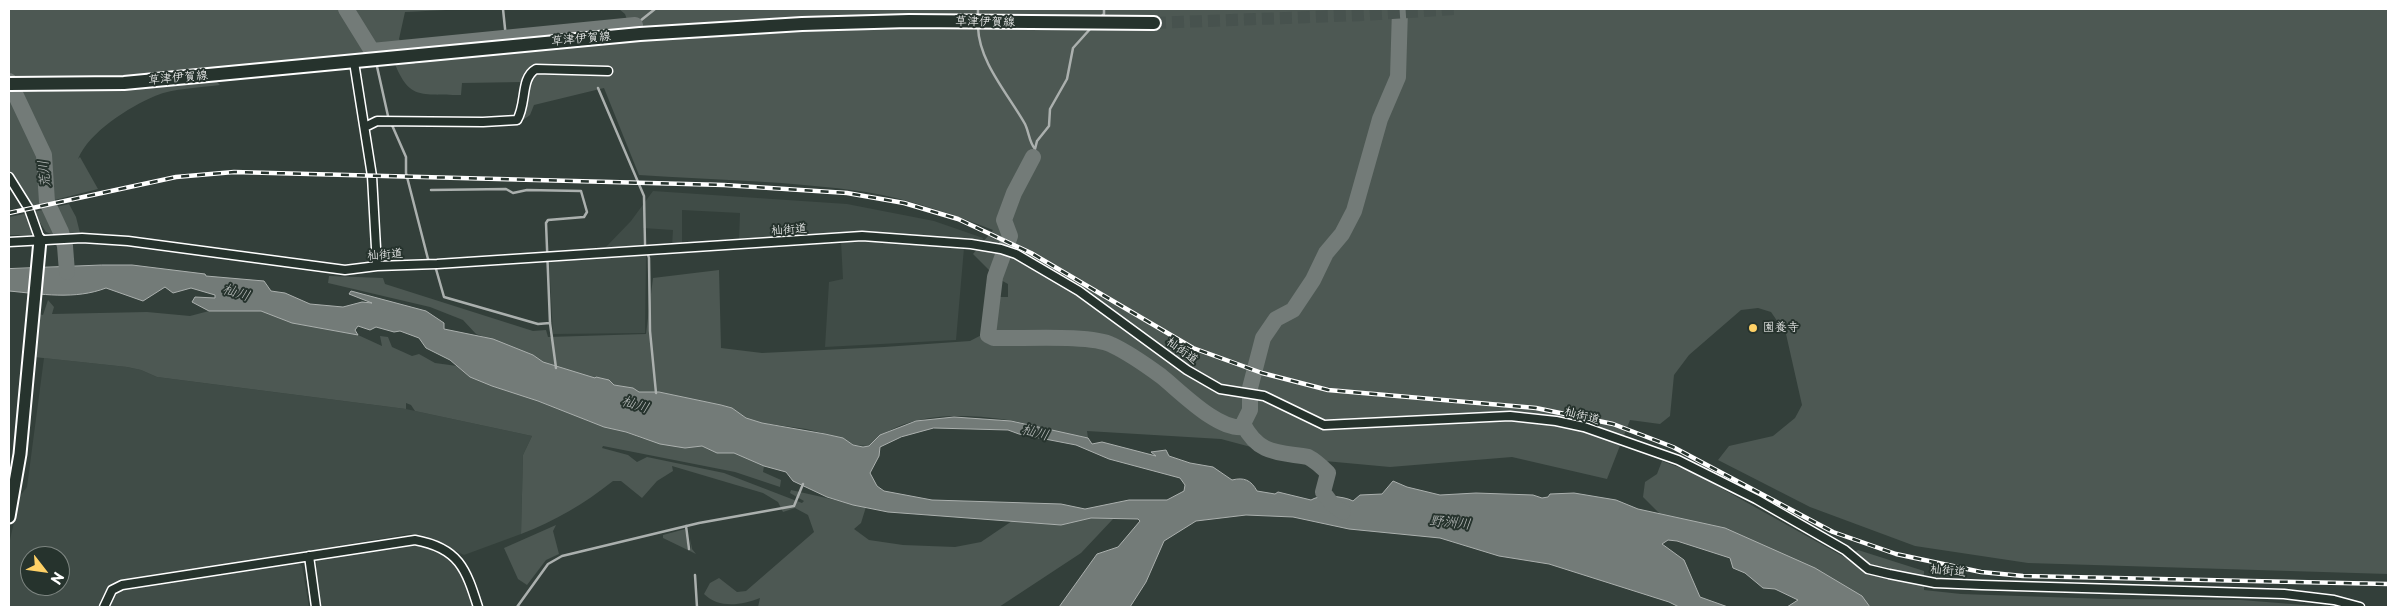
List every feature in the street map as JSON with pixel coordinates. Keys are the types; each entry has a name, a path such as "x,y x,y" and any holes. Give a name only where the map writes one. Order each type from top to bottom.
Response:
{"main road":[{"name":"草津伊賀線","path":"9,84 34,86 124,83 640,34 802,24 909,21 1154,23"}],"street":[{"path":"354,62 372,176 377,266"},
{"path":"365,127 377,121 484,122 517,120 524,104 526,81 529,73 536,69 608,70"},
{"path":"9,517 20,454 40,246 29,209 10,182"},
{"name":"杣街道","path":"9,242 40,246 55,240 82,238 187,248 345,270 377,266 437,264 862,236 1001,249 1016,254 1079,292 1188,370 1220,389 1264,396 1324,425 1510,416 1556,421 1584,427 1678,460 1756,499 1844,550 1868,569 1935,583 2042,588 2266,592 2313,596 2360,607"},
{"path":"104,607 112,590 122,585 407,540 423,541 456,558 465,568 478,607"},
{"path":"309,556 316,607"}],"shaded area":[{"path":"9,9 467,9 405,12 399,39 415,64 440,59 634,40 625,14 619,9 2388,9 2388,574 2028,563 1915,546 1810,507 1718,460 1729,446 1773,436 1795,418 1802,405 1786,334 1771,312 1758,308 1741,310 1689,355 1674,375 1670,416 1660,424 1630,420 1607,479 1512,457 1390,467 1292,458 1221,439 1087,431 1088,438 1055,432 1014,421 977,416 937,417 918,420 883,434 869,446 853,445 843,438 806,429 762,423 746,418 732,408 721,405 659,392 639,392 633,388 614,385 596,377 595,379 542,362 533,355 476,334 463,320 430,307 328,283 329,276 383,278 385,284 533,331 546,330 548,337 646,334 653,278 719,270 721,348 762,353 884,347 970,341 993,329 993,297 1008,297 1008,284 997,278 973,254 993,230 914,203 866,192 781,183 639,175 604,88 534,105 530,115 523,120 523,82 462,83 461,95 424,94 409,87 403,80 391,54 368,53 119,78 9,78"},
{"path":"216,81 220,85 162,93 122,114 100,130 83,149 78,159 80,157 98,189 31,206 9,171 9,89 39,92 79,88 129,90"},
{"path":"653,191 847,204 934,221 983,238 982,242 861,233 739,242 740,213 682,210 682,245 672,246 673,230 643,228 643,247 604,249 631,221"},
{"path":"69,204 76,217 80,233 54,235 46,232 33,212"},
{"path":"28,213 26,218 33,233 30,235 9,235 9,217"},
{"path":"862,239 929,243 964,248 956,340 825,347 829,282 843,279 841,241"},
{"path":"646,255 645,333 553,334 549,260"},
{"path":"48,300 54,307 52,314 147,312 190,316 209,311 261,311 292,323 358,335 382,346 380,336 388,337 392,347 412,356 419,354 435,363 457,366 470,377 604,427 685,448 702,446 717,452 734,453 764,466 763,472 781,480 780,487 735,472 603,446 602,448 628,455 637,462 647,457 724,473 802,503 804,501 790,493 791,490 866,507 861,523 854,529 869,540 903,545 955,547 981,542 1012,521 1061,525 1091,518 1113,519 1081,553 999,607 758,607 760,598 738,604 724,604 710,599 704,594 710,583 719,578 737,592 746,591 814,532 808,515 795,508 783,512 778,502 763,493 672,466 673,471 657,481 642,498 621,481 613,481 569,511 521,534 523,455 532,436 415,411 411,405 406,403 406,409 157,377 141,370 127,367 34,357 39,314 43,315"},
{"path":"44,358 127,367 141,370 157,377 406,409 532,436 523,455 521,534 464,555 425,536 409,534 116,583 109,587 100,607 9,607 9,544 20,496 27,487"},
{"path":"1662,461 1694,473 1846,558 1858,550 1924,571 1924,590 1961,594 2107,599 2241,600 2329,607 1870,607 1861,596 1724,528 1660,514 1643,497 1645,482 1657,474"},
{"path":"556,525 553,531 559,554 546,560 527,585 518,579 504,548"},
{"path":"685,529 688,549 691,549 690,538 692,549 696,554 663,538 663,535"},
{"path":"409,544 427,546 456,563 465,577 474,607 322,607 316,570 317,560"},
{"path":"296,562 302,566 309,607 110,607 115,593 125,589"}],"water":[{"path":"132,265 205,274 206,276 264,281 271,291 285,293 310,304 343,307 362,302 372,303 349,294 351,291 426,311 444,323 444,329 493,339 533,355 543,362 595,378 609,380 614,385 633,388 639,392 659,392 721,405 732,408 746,418 762,423 843,438 853,445 863,447 869,446 880,435 916,421 954,417 1011,421 1088,438 1092,444 1102,442 1156,456 1151,452 1166,450 1169,456 1190,463 1213,467 1232,480 1247,480 1257,491 1275,494 1278,492 1311,500 1332,496 1353,501 1360,495 1382,494 1393,481 1407,487 1440,495 1476,493 1533,495 1542,498 1548,497 1550,494 1574,493 1616,500 1638,509 1725,528 1815,568 1862,596 1870,607 1787,607 1798,600 1775,589 1763,588 1745,573 1733,568 1730,558 1677,541 1668,540 1662,544 1684,560 1700,597 1728,607 1679,607 1669,602 1549,564 1499,556 1440,538 1349,529 1293,517 1246,515 1196,521 1164,541 1146,582 1130,607 1059,607 1097,554 1118,547 1140,521 1138,519 1091,518 1061,525 888,512 853,505 827,497 793,481 786,472 764,466 734,453 717,453 702,446 685,448 660,444 626,432 604,427 538,401 492,386 470,377 450,360 426,348 419,338 400,331 394,332 376,327 370,330 358,326 355,330 358,335 292,323 261,311 209,311 192,302 195,297 215,298 215,295 191,288 173,293 165,287 143,301 106,288 94,292 70,295 46,295 9,291 9,269","holes":["934,428 1008,430 1019,434 1076,445 1109,459 1180,478 1185,485 1184,491 1167,500 1129,500 1085,509 1061,504 932,500 884,491 877,486 870,473 879,456 880,447 901,437"]}],"waterway":[{"path":"346,9 372,51 635,25"},
{"path":"503,9 506,38"},
{"path":"635,25 655,9"},
{"path":"978,9 978,19"},
{"path":"1100,18 1104,14 1104,9"},
{"path":"1343,512 1332,504 1323,492 1328,473 1321,466 1308,457 1278,453 1263,447 1249,434 1243,424 1250,410 1250,388 1263,338 1276,319 1293,310 1313,280 1326,253 1342,234 1354,211 1380,119 1398,77 1400,9"},
{"path":"978,27 983,53 1025,124 1035,149"},
{"path":"1033,157 1037,141 1049,126 1050,109 1067,79 1073,48 1091,28"},
{"path":"376,62 388,116 406,157 406,173 428,259 436,269 444,297 538,324 550,323"},
{"name":"荒川","path":"9,81 44,155 47,202 61,232 65,246 67,272"},
{"path":"598,88 644,196 645,245 649,258 650,331 656,393"},
{"path":"1033,157 1014,193 1004,220 1010,236 995,277 988,335 994,338 1088,339 1112,345 1131,355 1161,376 1211,417 1234,427 1244,427"},
{"path":"431,190 506,189 513,193 527,190 581,191 587,212 584,217 548,220 546,223 550,323 556,368"},
{"path":"517,607 548,564 562,556 699,523 794,506 803,484"},
{"path":"686,526 689,549"},
{"path":"695,575 697,607"}],"tunnel":[{"path":"1154,23 1362,15 1455,9"}],"railway":[{"path":"9,213 176,177 234,172 724,185 847,193 904,203 958,219 1031,253 1193,348 1262,373 1328,390 1536,408 1613,424 1673,447 1833,532 1896,554 1981,572 2023,576 2388,584"}],"place":[{"name":"園養寺","path":"1753,328"}],"water label":[{"name":"杣川","path":"236,293"},
{"name":"杣川","path":"635,405"},
{"name":"杣川","path":"1035,433"},
{"name":"野洲川","path":"1450,523"}]}
